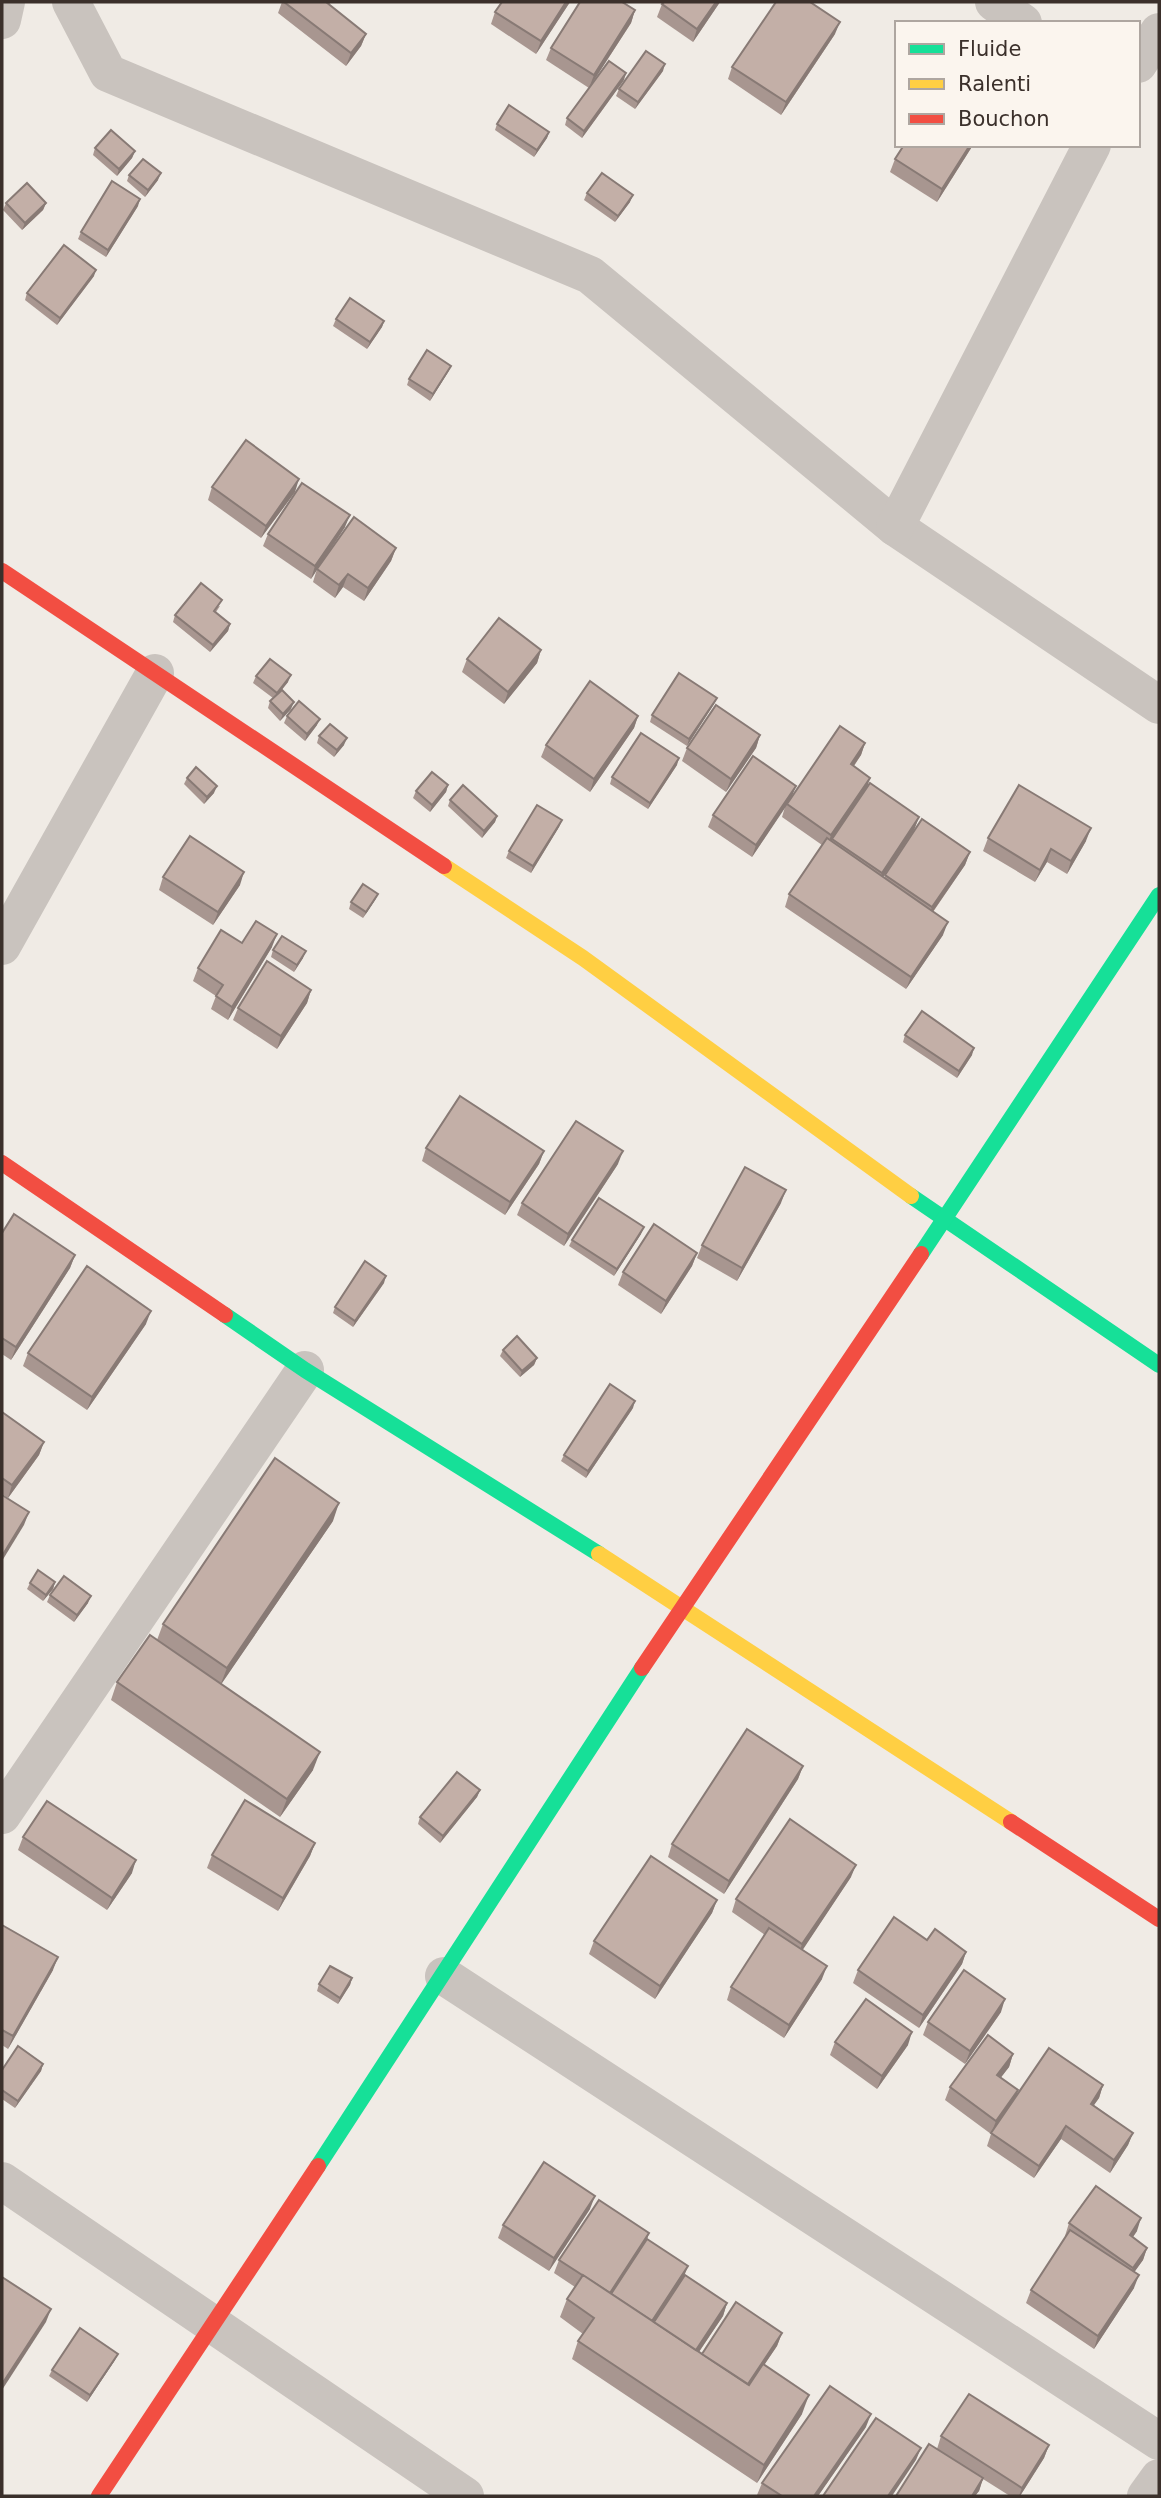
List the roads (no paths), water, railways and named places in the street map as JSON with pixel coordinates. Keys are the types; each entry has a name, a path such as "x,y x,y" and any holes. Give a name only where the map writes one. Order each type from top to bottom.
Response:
{"street":[{"path":"2,20 6,2"},
{"path":"71,2 108,73 590,275 895,527 1159,705"},
{"path":"994,2 1020,21"},
{"path":"1140,61 1159,32"},
{"path":"895,527 1091,147"},
{"path":"2,571 583,958 944,1220 1159,1364"},
{"path":"2,946 155,673"},
{"path":"99,2496 444,1976 682,1606 944,1220 1159,895"},
{"path":"2,1163 305,1370 682,1606 1159,1919"},
{"path":"2,1815 305,1370"},
{"path":"444,1976 1159,2441"},
{"path":"2,2181 465,2496"},
{"path":"1146,2496 1159,2478"}]}
